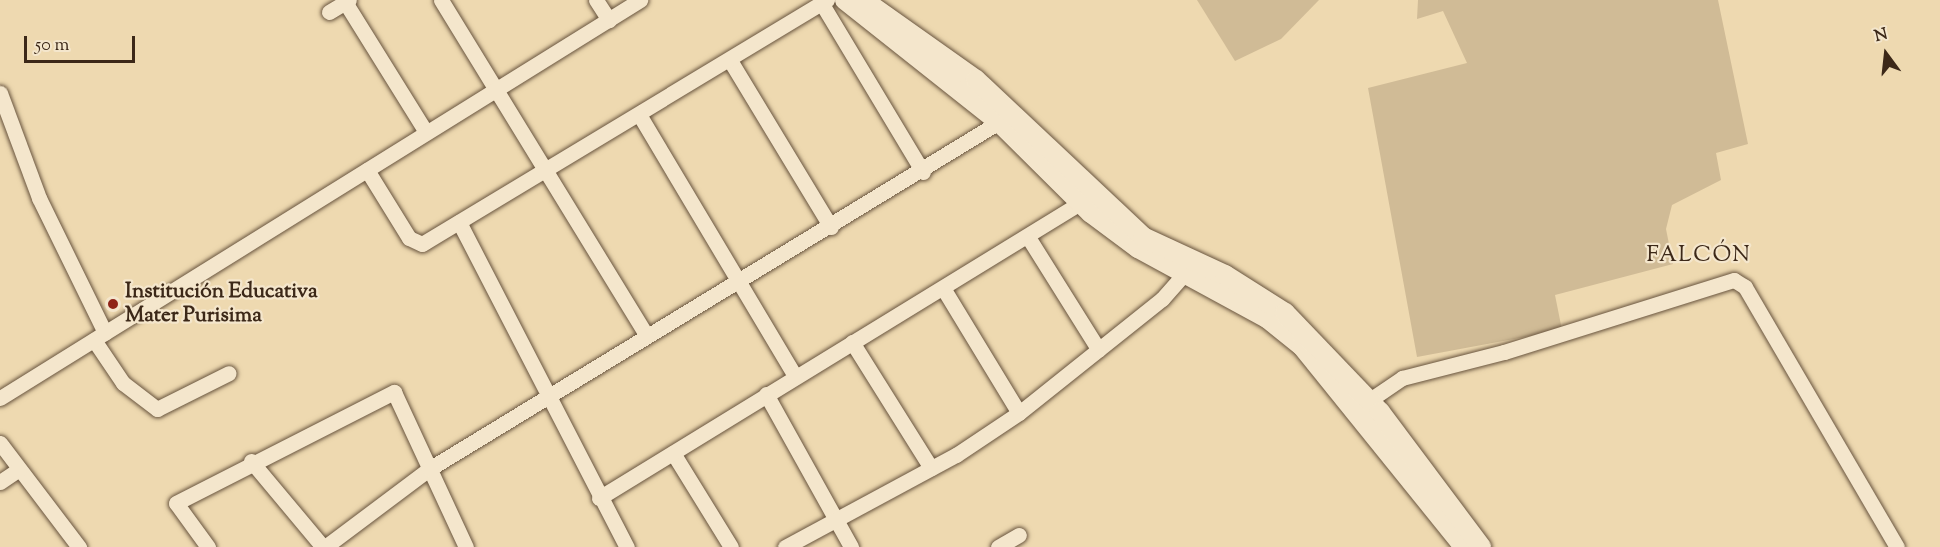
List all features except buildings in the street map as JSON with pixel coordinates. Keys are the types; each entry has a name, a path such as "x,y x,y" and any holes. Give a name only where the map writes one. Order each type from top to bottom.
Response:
{"street":[{"path":"441,0 499,88 645,333"},
{"path":"596,0 609,20"},
{"path":"0,398 640,0"},
{"path":"845,0 1006,118 1080,203 1138,248 1191,266"},
{"path":"863,0 1006,118 1143,237 1191,266 1285,313 1481,547"},
{"path":"329,12 347,1 426,132"},
{"path":"367,170 416,244 459,222 640,116 825,2 922,172"},
{"path":"731,62 831,227"},
{"path":"0,93 39,198 100,336 123,382 157,409 229,374"},
{"path":"640,116 795,376"},
{"path":"251,461 324,547 429,469 645,333 831,227 1006,118"},
{"path":"599,498 1080,203"},
{"path":"459,222 599,498 627,547"},
{"path":"1028,237 1099,350"},
{"path":"785,547 931,468 1019,412 1099,350 1191,266"},
{"path":"1363,404 1402,378 1504,352 1734,280 1745,287 1897,547"},
{"path":"943,288 1019,412"},
{"path":"852,342 931,468"},
{"path":"208,547 176,503 251,461 394,392 466,547"},
{"path":"766,394 838,518 851,547"},
{"path":"1363,404 1464,547"},
{"path":"0,443 79,547"},
{"path":"673,453 731,547"},
{"path":"0,482 19,469"},
{"path":"998,547 1019,535"}],"shaded area":[{"path":"1197,0 1319,0 1281,39 1235,61"},
{"path":"1418,0 1718,0 1748,144 1716,153 1721,180 1672,205 1666,229 1673,264 1555,295 1562,330 1417,357 1368,88 1467,63 1443,11 1417,19"}],"place":[{"name":"Institución Educativa Mater Purisima","path":"113,304"}],"district":[{"name":"FALCÓN","path":"1699,257"}]}
